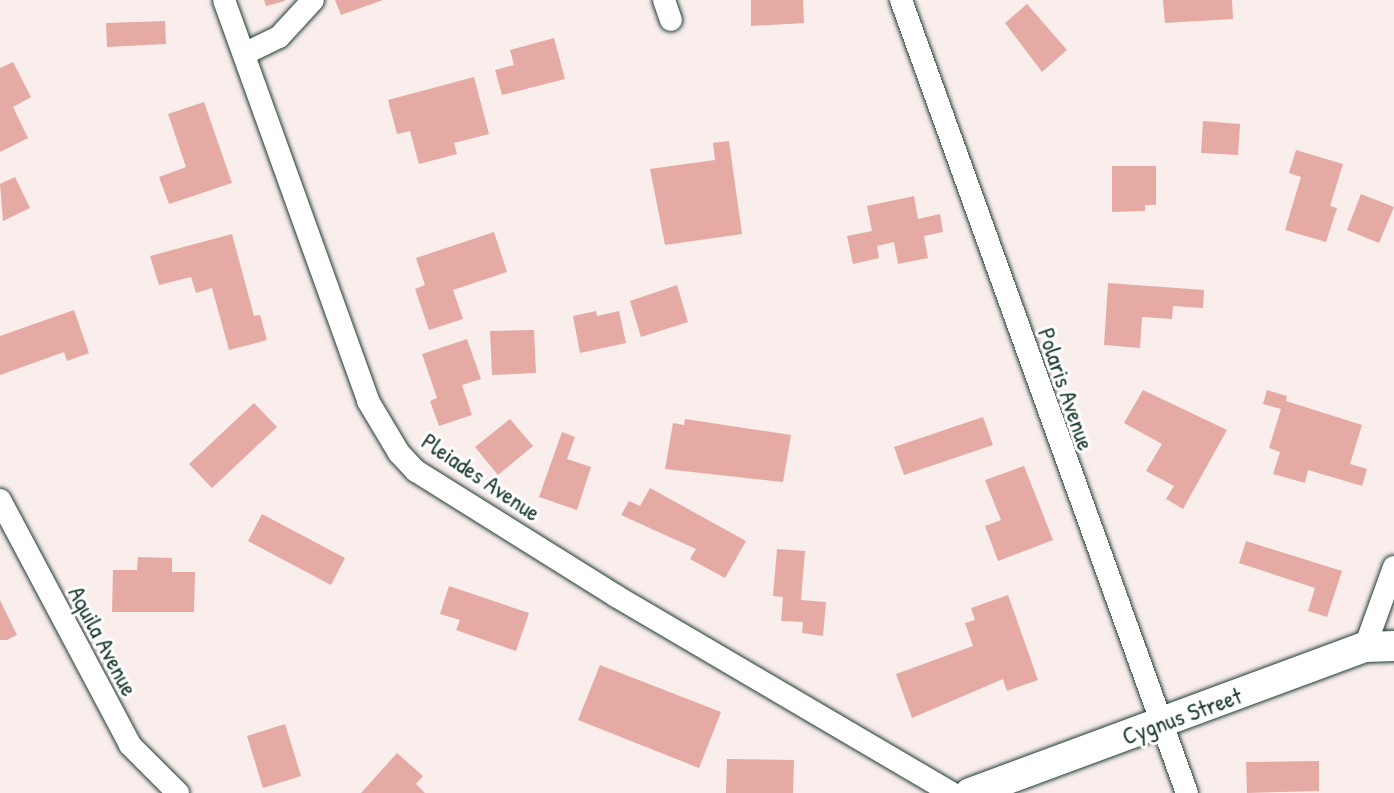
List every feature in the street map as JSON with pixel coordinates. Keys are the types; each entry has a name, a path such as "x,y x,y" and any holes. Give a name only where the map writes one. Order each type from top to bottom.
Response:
{"street":[{"name":"Pleiades Avenue","path":"224,0 368,401 399,453 416,471 616,596 952,793"},
{"path":"244,54 279,37 313,0"},
{"name":"Polaris Avenue","path":"901,0 1187,793"},
{"name":"Aquila Avenue","path":"0,500 124,734 178,793"},
{"path":"1379,646 1394,567"},
{"name":"Cygnus Street","path":"970,793 1379,646"}],"building":[{"path":"264,0 284,0 285,1 266,6"},
{"path":"335,0 383,0 341,15"},
{"path":"751,0 803,0 804,23 751,26"},
{"path":"1163,0 1232,0 1233,19 1165,23"},
{"path":"1027,4 1067,50 1042,72 1005,23"},
{"path":"165,21 166,44 107,47 106,23"},
{"path":"554,38 565,79 502,95 495,70 514,65 510,50"},
{"path":"13,62 31,97 13,107 28,138 0,152 0,68"},
{"path":"474,77 489,134 454,143 457,154 419,164 410,131 397,134 388,100"},
{"path":"204,102 232,183 169,204 159,177 186,167 168,114"},
{"path":"1203,121 1240,124 1238,155 1201,153"},
{"path":"729,141 742,234 665,245 650,169 715,160 713,143"},
{"path":"1296,150 1343,164 1330,206 1337,208 1326,242 1285,230 1301,177 1289,173"},
{"path":"1112,166 1156,166 1156,205 1145,205 1145,211 1112,212"},
{"path":"15,177 30,208 3,221 0,184"},
{"path":"1361,194 1394,207 1379,243 1347,230"},
{"path":"914,196 918,219 940,214 943,232 924,236 928,258 898,264 894,242 877,246 879,258 853,264 847,236 872,231 867,206"},
{"path":"494,232 507,272 453,290 463,319 429,330 415,289 425,285 416,258"},
{"path":"232,234 254,316 260,315 267,340 229,350 212,288 196,293 191,277 159,285 150,256"},
{"path":"1108,283 1204,290 1203,308 1173,306 1172,319 1142,317 1140,348 1104,345"},
{"path":"677,285 688,322 641,337 630,301"},
{"path":"74,310 89,353 67,361 64,352 0,375 0,336"},
{"path":"596,311 597,316 619,311 626,343 580,353 573,316"},
{"path":"534,330 536,373 492,375 490,331"},
{"path":"467,339 481,379 462,385 472,415 439,426 430,401 437,398 422,354"},
{"path":"1143,390 1227,430 1183,509 1166,499 1174,486 1146,471 1162,444 1124,423"},
{"path":"1267,390 1287,396 1286,401 1362,425 1350,464 1367,469 1362,486 1308,470 1305,483 1273,474 1280,452 1269,448 1281,409 1263,404"},
{"path":"254,403 277,427 212,488 189,464"},
{"path":"983,417 993,445 904,475 894,447"},
{"path":"510,419 533,446 498,475 475,447"},
{"path":"685,419 791,435 783,482 665,469 673,423 684,425"},
{"path":"562,432 575,437 567,459 591,467 577,510 539,497"},
{"path":"1024,466 1053,540 998,561 985,526 1001,520 985,480"},
{"path":"650,488 746,541 725,578 690,559 696,549 621,515 629,501 640,506"},
{"path":"262,514 345,558 331,585 248,541"},
{"path":"1246,541 1342,571 1327,617 1308,611 1315,588 1239,563"},
{"path":"777,549 805,551 801,600 826,602 823,636 802,633 803,622 781,621 783,597 773,596"},
{"path":"138,557 172,558 172,572 195,572 194,612 112,612 113,570 137,570"},
{"path":"449,586 529,613 516,651 456,630 460,620 440,614"},
{"path":"1008,595 1038,680 1007,691 1003,679 912,718 896,674 973,646 965,623 975,620 971,608"},
{"path":"0,600 17,635 7,640 0,640"},
{"path":"600,665 721,712 699,768 578,720"},
{"path":"285,724 301,776 263,788 247,736"},
{"path":"397,753 423,776 416,784 425,793 361,793"},
{"path":"727,759 794,760 793,793 726,793"},
{"path":"1319,761 1319,791 1247,793 1246,762"}]}
